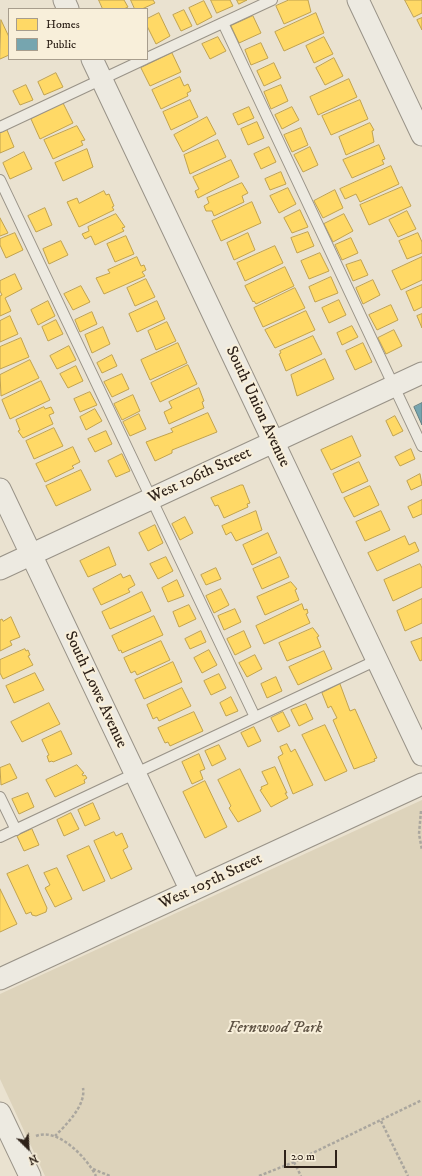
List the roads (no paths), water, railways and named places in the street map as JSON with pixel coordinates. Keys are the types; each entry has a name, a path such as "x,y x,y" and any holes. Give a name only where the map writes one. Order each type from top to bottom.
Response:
{"street":[{"path":"358,0 422,135"},
{"name":"South Union Avenue","path":"92,60 422,755"},
{"name":"West 106th Street","path":"0,569 422,373"},
{"name":"South Lowe Avenue","path":"0,489 191,891"},
{"name":"West 105th Street","path":"0,979 422,784"},
{"path":"0,1113 8,1152 30,1176"}],"lane":[{"path":"148,58 272,0"},
{"path":"222,23 422,446"},
{"path":"0,127 144,60"},
{"path":"0,180 255,718"},
{"path":"0,837 377,660"},
{"path":"0,797 16,830"}],"park label":[{"name":"Fernwood Park","path":"275,1029"}]}
